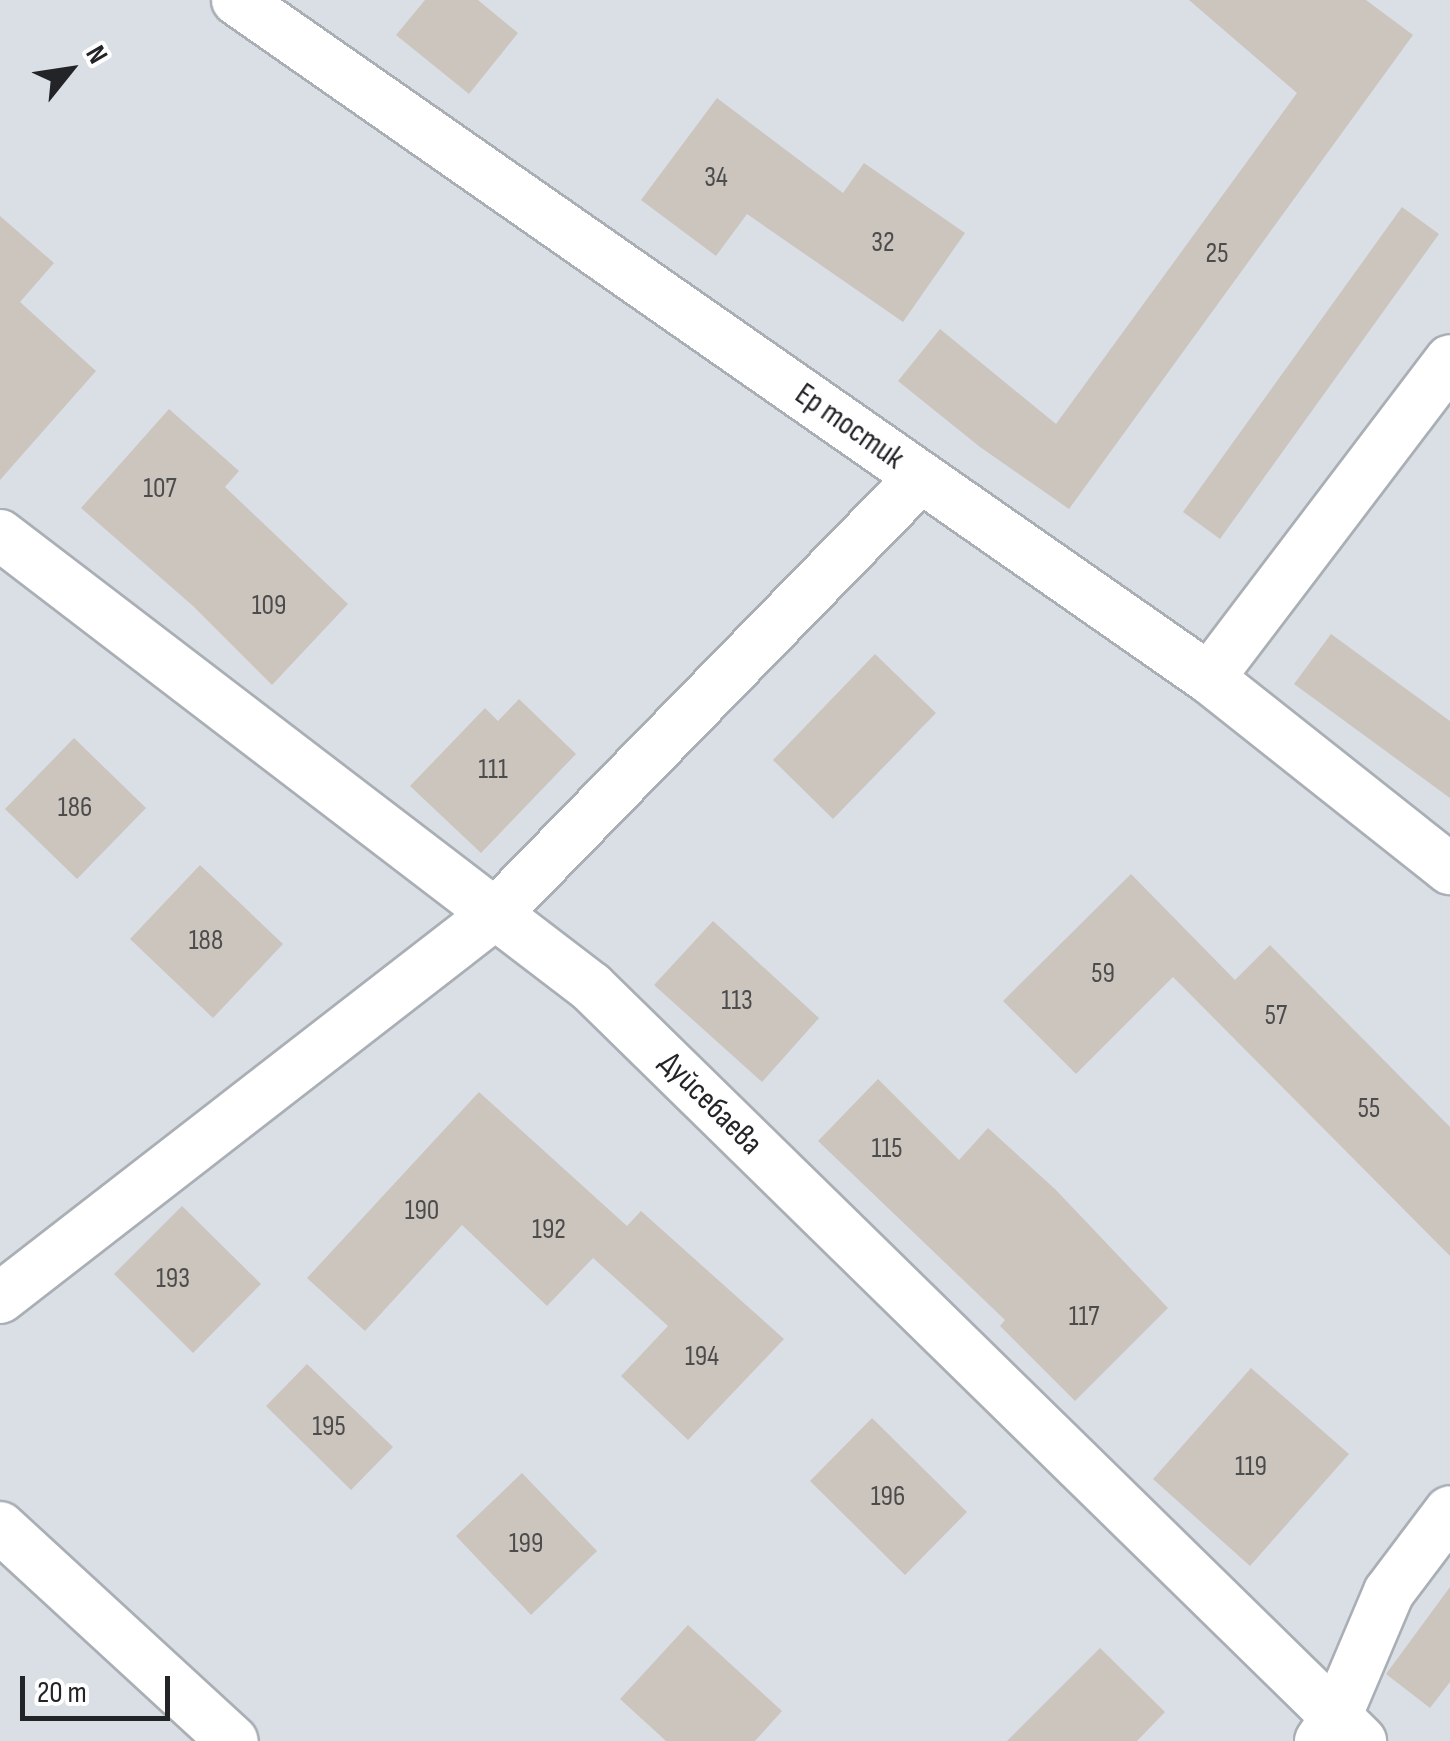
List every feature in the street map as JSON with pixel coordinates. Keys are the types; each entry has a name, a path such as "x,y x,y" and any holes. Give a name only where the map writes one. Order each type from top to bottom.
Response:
{"street":[{"name":"Ер тостик","path":"237,0 1209,678 1450,869"},
{"path":"1209,678 1450,360"},
{"path":"0,1298 495,914 921,477"},
{"name":"Дуйсебаева","path":"0,535 591,987 1338,1734"},
{"path":"1338,1734 1389,1592 1450,1512"},
{"path":"0,1528 233,1741"}],"building":[{"path":"425,0 478,0 518,33 469,94 396,35"},
{"path":"1189,0 1366,0 1413,35 1069,509 980,447 898,381 940,329 1056,424 1297,93"},
{"path":"717,98 843,193 864,163 965,233 903,322 747,214 716,256 641,200"},
{"path":"1402,207 1439,234 1220,539 1183,512"},
{"path":"0,216 54,263 20,302 96,371 0,480"},
{"path":"169,409 239,471 225,487 348,604 272,685 193,606 81,508"},
{"path":"1331,634 1450,721 1450,798 1294,684"},
{"path":"875,654 936,713 833,819 773,760"},
{"path":"519,699 576,754 481,853 410,786 485,708 498,721"},
{"path":"74,738 146,808 77,879 5,809"},
{"path":"200,865 283,944 213,1018 130,939"},
{"path":"1131,874 1235,980 1270,945 1450,1127 1450,1256 1173,977 1076,1074 1003,1001"},
{"path":"713,921 819,1018 762,1082 654,985"},
{"path":"878,1079 959,1160 988,1128 1056,1190 1168,1308 1075,1401 1000,1326 1005,1320 818,1141"},
{"path":"479,1092 627,1226 641,1211 784,1339 688,1440 621,1376 668,1326 593,1258 547,1306 462,1225 365,1331 307,1278"},
{"path":"182,1206 261,1284 193,1353 114,1274"},
{"path":"307,1364 393,1447 351,1490 266,1406"},
{"path":"1251,1368 1349,1454 1250,1566 1153,1479"},
{"path":"872,1418 967,1512 905,1575 810,1481"},
{"path":"522,1473 597,1551 531,1615 456,1536"},
{"path":"1450,1587 1450,1682 1430,1708 1386,1674"},
{"path":"688,1625 782,1711 755,1741 666,1741 620,1699"},
{"path":"1100,1648 1165,1712 1137,1741 1007,1741"}]}
